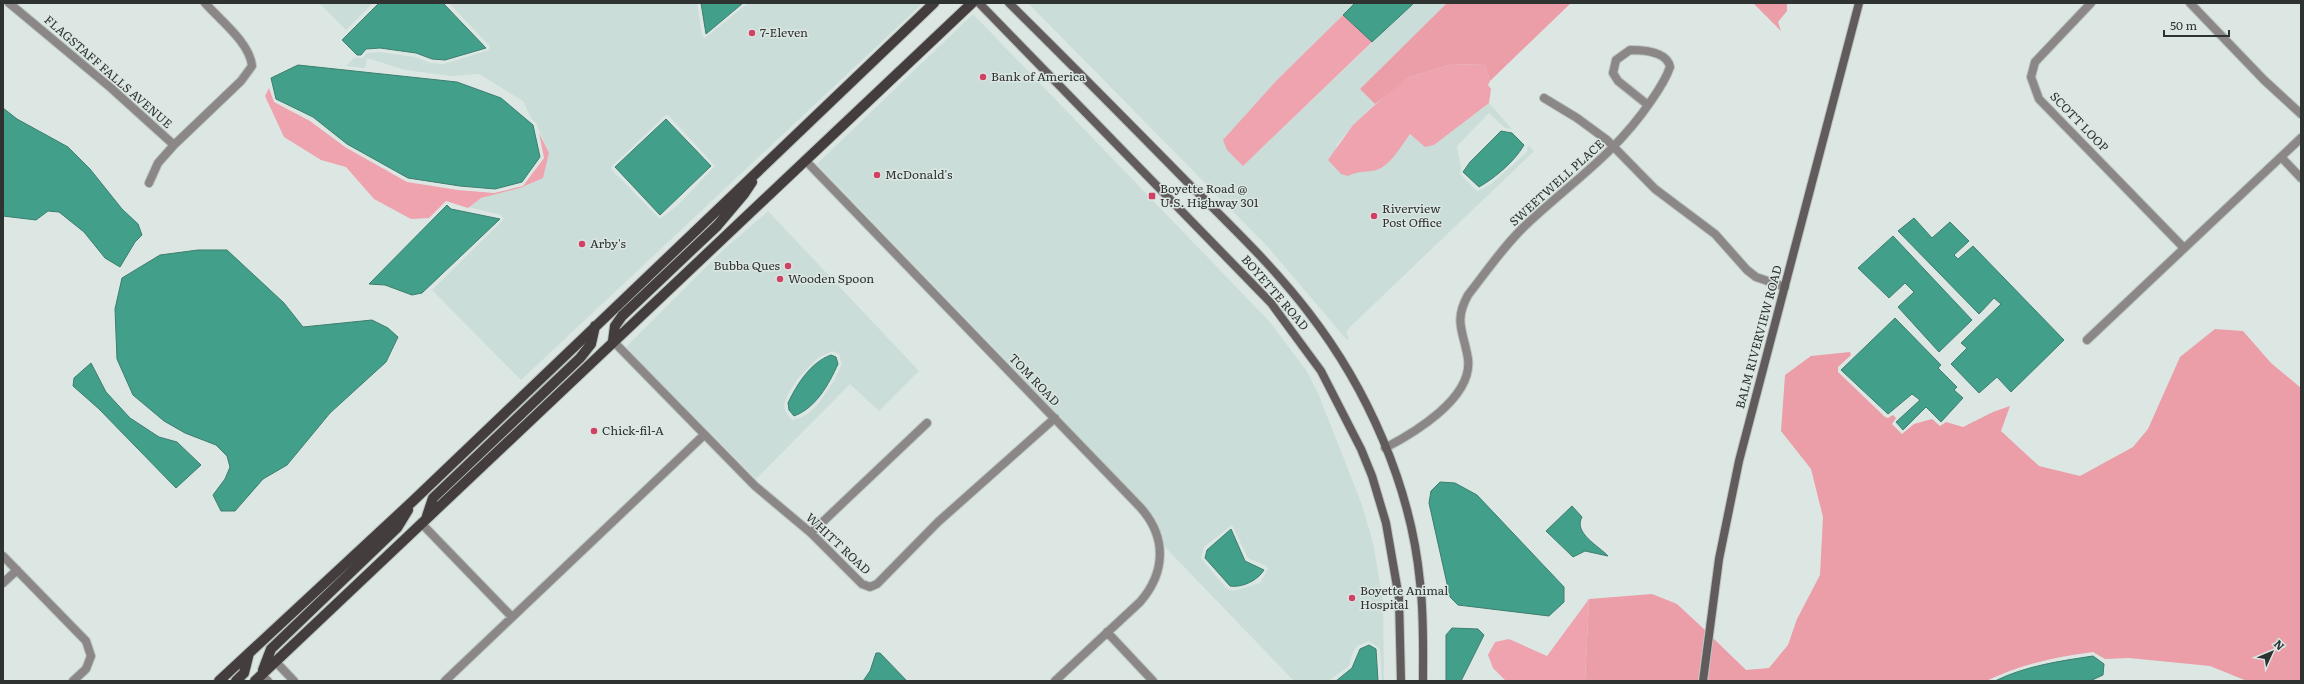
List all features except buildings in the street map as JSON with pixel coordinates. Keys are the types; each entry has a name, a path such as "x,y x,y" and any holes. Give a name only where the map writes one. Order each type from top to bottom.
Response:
{"main road":[{"path":"219,681 414,500 934,3"},
{"path":"261,679 275,661 972,3"},
{"name":"BOYETTE ROAD","path":"978,3 1254,284 1286,322 1321,372 1361,449 1372,476 1386,523 1399,598 1401,681"},
{"name":"BOYETTE ROAD","path":"1009,3 1219,214 1292,292 1337,353 1366,404 1385,448 1405,508 1418,564 1423,626 1423,681"},
{"name":"BALM RIVERVIEW ROAD","path":"1703,681 1719,559 1738,461 1859,3"},
{"path":"613,341 615,326 622,316 717,226 744,194 756,172"},
{"path":"423,521 433,498 580,358 591,344 595,326"},
{"path":"261,679 271,649 397,528 414,500"},
{"path":"236,681 244,673 250,653"}],"street":[{"name":"FLAGSTAFF FALLS AVENUE","path":"9,3 111,88 174,145"},
{"path":"149,183 158,163 174,145 241,81 252,66 251,57 246,47 205,3"},
{"name":"SCOTT LOOP","path":"2091,3 2035,62 2031,77 2039,99 2184,248"},
{"path":"2190,3 2264,80 2301,114"},
{"name":"SWEETWELL PLACE","path":"1385,448 1421,426 1448,404 1461,390 1468,367 1459,318 1462,306 1468,295 1526,224 1614,147 1648,105 1667,75 1669,63 1660,55 1653,52 1630,50 1616,60 1613,73 1618,80 1648,105"},
{"path":"1544,98 1588,125 1614,147 1656,189 1715,234 1747,270 1756,277 1785,287"},
{"path":"2086,340 2282,158 2301,138"},
{"path":"2282,158 2301,178"},
{"name":"TOM ROAD","path":"806,161 1055,418 1143,511 1155,529 1158,541 1159,567 1153,584 1140,602 1055,681"},
{"name":"WHITT ROAD","path":"613,341 755,486 811,533 862,584 870,587 874,586 938,522 1055,418"},
{"path":"811,533 927,423"},
{"path":"445,681 704,435"},
{"path":"423,521 512,617"},
{"path":"3,556 86,641 91,656 86,669 73,681"},
{"path":"3,583 17,570"},
{"path":"1107,632 1152,681"},
{"path":"275,661 294,681"}],"shaded area":[{"path":"319,3 373,3 346,30"},
{"path":"379,3 443,3 486,48 445,60 432,59 416,53 380,48 366,49 361,55 357,55 342,40"},
{"path":"449,3 697,3 702,35 705,38 748,3 923,3 521,380 432,290 504,219 501,215 469,207 481,198 520,188 543,178 549,153 536,123 531,118 523,101 479,74 452,76 405,70 367,58 365,68 346,66 354,58 363,58 367,53 380,52 415,57 430,63 444,64 489,50 490,46","holes":["666,115 669,116 715,166 678,205 660,219 612,170 611,167"]},
{"path":"701,3 743,3 706,34"},
{"path":"1028,3 1355,3 1277,80 1243,166 1414,3 1447,3 1360,89 1375,104 1353,125 1336,146 1356,171 1365,172 1381,168 1410,134 1425,147 1434,145 1489,103 1512,129 1505,128 1489,113 1457,146 1461,168 1460,174 1477,191 1490,185 1527,152 1528,145 1534,151 1348,329 1346,333 1349,338 1347,340 1267,246"},
{"path":"1355,3 1414,3 1372,42 1343,15"},
{"path":"1447,3 1571,3 1490,81 1485,65 1453,64 1409,77 1375,104 1360,89"},
{"path":"1753,3 1787,3 1787,11 1778,22 1781,31"},
{"path":"973,14 1269,321 1306,370 1318,393 1362,505 1373,543 1383,601 1384,681 1382,681 1380,649 1369,641 1357,646 1352,654 1349,666 1328,681 1294,681 1164,546 1157,522 1143,503 817,164","holes":["1232,525 1248,558 1266,566 1268,569 1260,583 1233,591 1226,588 1201,558 1204,547"]},
{"path":"1343,15 1372,42 1243,166 1227,150 1223,140 1277,80"},
{"path":"1453,64 1485,65 1490,81 1488,85 1491,89 1489,103 1434,145 1425,147 1410,134 1393,157 1377,170 1348,176 1341,174 1328,160 1353,125 1390,91 1409,77"},
{"path":"298,65 457,82 501,98 533,125 540,157 522,182 495,189 460,186 408,178 347,144 313,117 276,99 271,78"},
{"path":"269,88 274,102 310,121 345,147 407,182 458,190 494,193 523,186 544,158 539,133 549,153 543,178 520,188 481,198 468,208 446,201 429,218 411,219 374,199 346,167 321,160 284,137 265,96"},
{"path":"3,108 17,119 68,147 90,169 122,209 138,224 142,235 135,242 120,267 105,258 84,232 59,212 48,211 36,220 3,216"},
{"path":"666,119 711,166 660,215 615,167"},
{"path":"1501,131 1512,133 1524,145 1504,169 1479,187 1463,172 1470,162"},
{"path":"447,205 451,209 500,219 422,293 412,295 385,285 369,284"},
{"path":"768,211 919,371 879,411 850,384 756,479 626,347 722,251","holes":["832,351 839,354 842,364 834,381 819,403 809,413 792,420 785,411 784,404 788,394 798,378 818,358"]},
{"path":"1914,218 1932,238 1950,222 1969,241 1954,255 1958,259 1973,246 2064,340 2011,392 1997,377 1979,393 1951,364 1967,348 1961,343 2001,304 1994,298 1979,314 1898,231"},
{"path":"1893,236 1972,320 1939,352 1898,307 1914,292 1905,283 1889,298 1858,268"},
{"path":"198,250 227,250 284,303 303,327 372,320 388,328 398,337 386,362 330,413 287,465 263,479 235,511 221,511 213,495 225,479 230,467 227,456 216,445 185,433 164,421 133,395 117,359 115,309 122,278 160,255"},
{"path":"1895,318 1941,365 1938,368 1957,387 1954,390 1963,398 1941,422 1926,407 1903,430 1896,422 1920,400 1912,394 1888,414 1841,370"},
{"path":"2215,329 2243,331 2271,363 2301,388 2301,681 2247,681 2210,666 2129,658 2105,659 2093,652 2038,662 2012,670 1986,681 1708,681 1713,638 1746,670 1769,668 1788,645 1797,619 1820,575 1823,517 1811,469 1781,431 1785,375 1811,356 1850,352 1851,355 1838,367 1838,372 1885,417 1888,418 1893,415 1896,418 1892,424 1902,434 1914,424 1932,419 1940,426 1946,422 1963,427 1993,412 2010,406 2001,431 2039,466 2080,476 2133,447 2148,429 2180,357"},
{"path":"831,355 836,357 838,364 826,387 809,407 794,416 789,410 788,403 800,381 811,368 824,358"},
{"path":"91,363 106,392 130,418 159,437 177,442 201,465 176,488 99,409 73,386 74,378"},
{"path":"1440,482 1455,483 1477,495 1564,587 1564,602 1549,616 1458,605 1450,597 1429,503 1431,491"},
{"path":"1572,506 1582,517 1580,523 1584,534 1608,556 1585,551 1573,557 1546,531"},
{"path":"1231,529 1245,561 1264,570 1254,580 1240,586 1230,586 1205,558 1207,550"},
{"path":"1652,594 1677,604 1705,630 1698,681 1585,681 1589,599"},
{"path":"1589,599 1585,681 1506,681 1493,668 1488,655 1495,642 1509,639 1547,656"},
{"path":"1452,628 1478,629 1484,635 1461,681 1446,681 1446,635"},
{"path":"1369,645 1376,649 1378,681 1336,681 1352,668 1360,649"},
{"path":"876,653 880,653 907,681 863,681 870,671"},
{"path":"2093,656 2104,664 2103,675 2090,681 1995,681 2018,671 2055,662"}],"place":[{"name":"7-Eleven","path":"752,33"},
{"name":"Bank of America","path":"983,77"},
{"name":"McDonald's","path":"877,175"},
{"name":"Boyette Road @ U.S. Highway 301","path":"1152,196"},
{"name":"Riverview Post Office","path":"1374,216"},
{"name":"Arby's","path":"582,244"},
{"name":"Bubba Ques","path":"788,266"},
{"name":"Wooden Spoon","path":"780,279"},
{"name":"Chick-fil-A","path":"594,431"},
{"name":"Boyette Animal Hospital","path":"1352,598"}]}
